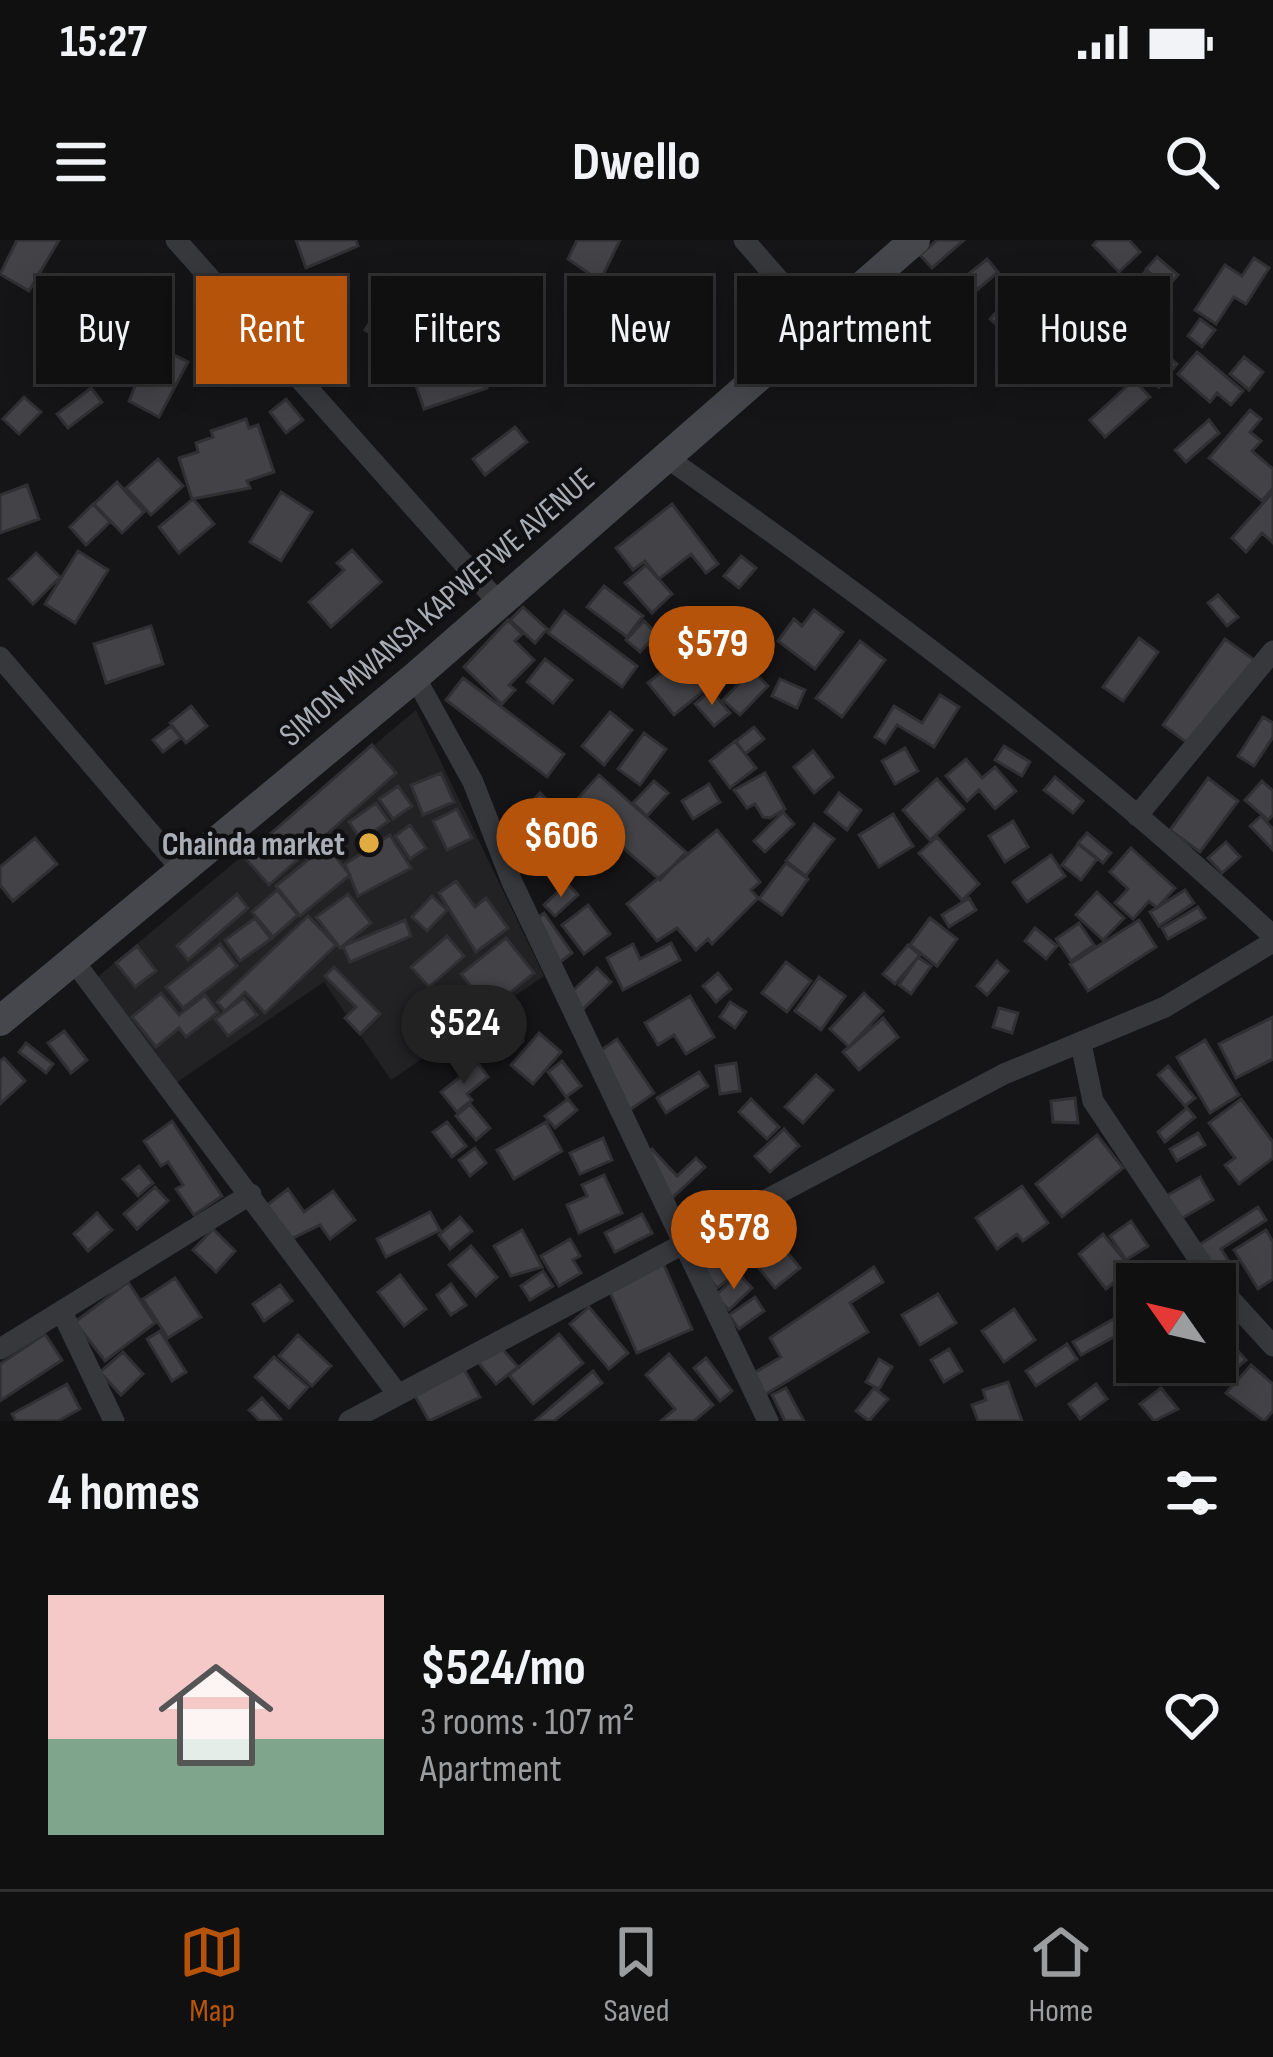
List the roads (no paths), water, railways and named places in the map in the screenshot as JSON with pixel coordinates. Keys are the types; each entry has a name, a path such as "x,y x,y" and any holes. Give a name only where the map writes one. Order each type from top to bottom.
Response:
{"main road":[{"name":"SIMON MWANSA KAPWEPWE AVENUE","path":"875,276 915,240"},
{"name":"SIMON MWANSA KAPWEPWE AVENUE","path":"0,1021 415,677 749,384"}],"street":[{"path":"176,240 498,602"},
{"path":"744,240 775,276"},
{"path":"349,1421 682,1240 1004,1074 1165,1007 1273,939 1137,816 865,601 663,455"},
{"path":"1137,816 1273,651"},
{"path":"0,657 182,870"},
{"path":"415,677 473,782 512,882 768,1421"},
{"path":"73,960 396,1392"},
{"path":"1081,1044 1093,1101 1212,1279 1273,1346"},
{"path":"0,1349 251,1194"},
{"path":"62,1312 114,1421"}],"place":[{"name":"Chainda market","path":"369,843"}]}
